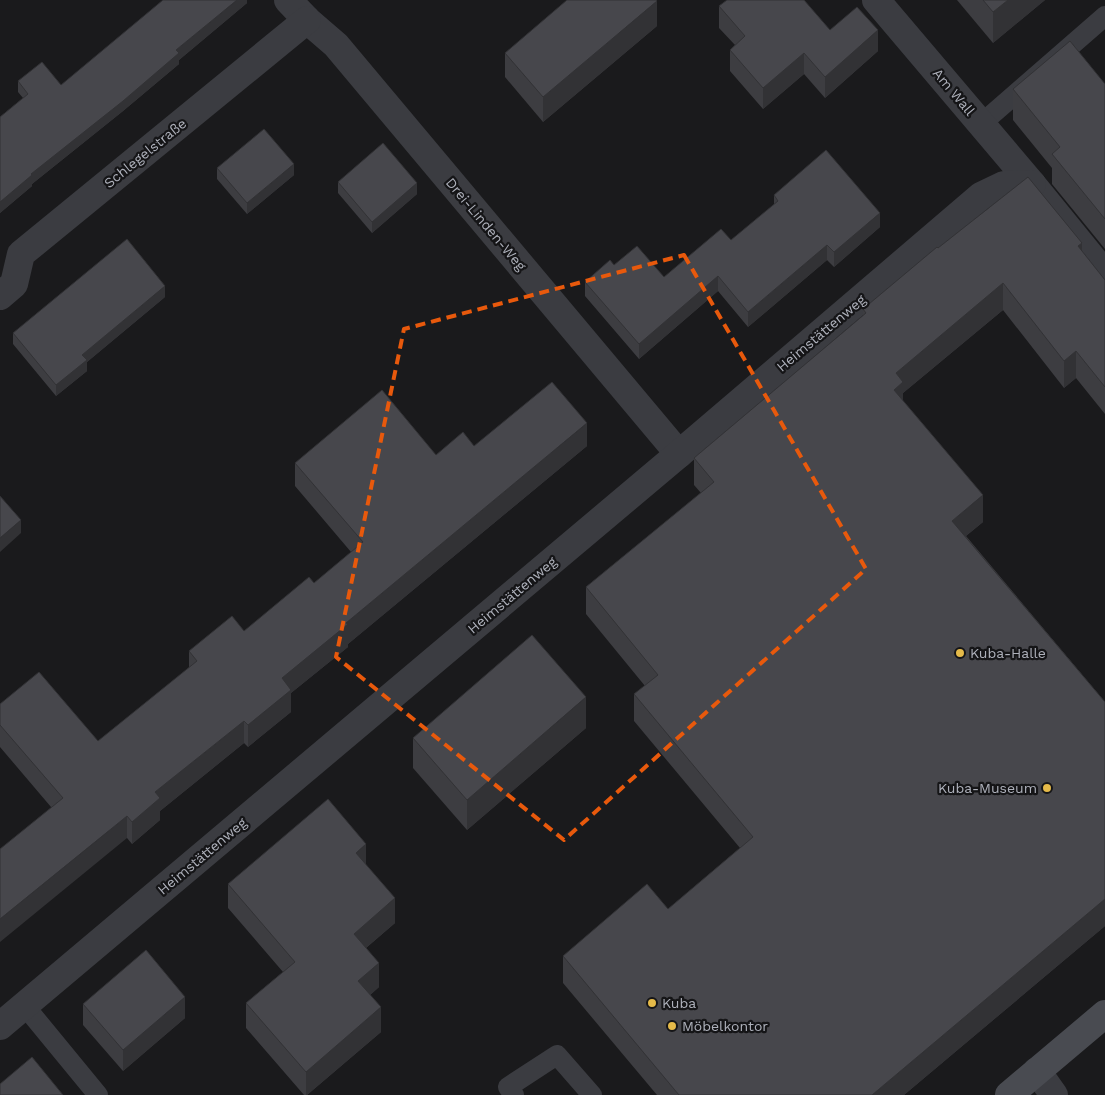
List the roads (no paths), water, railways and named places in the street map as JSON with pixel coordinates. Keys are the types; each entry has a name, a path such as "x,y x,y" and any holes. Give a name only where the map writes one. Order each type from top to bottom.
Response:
{"main road":[{"path":"1009,1095 1105,1014"}],"street":[{"name":"Drei-Linden-Weg","path":"288,0 336,45 679,454"},
{"name":"Am Wall","path":"876,0 1032,184 1105,274"},
{"name":"Schlegelstraße","path":"0,296 14,284 21,254 308,20"},
{"name":"Heimstättenweg","path":"0,1026 679,454 981,196 1004,185 1032,184"},
{"path":"1037,1071 1054,1095"}],"lane":[{"path":"981,124 1105,16"},
{"path":"24,1005 98,1095"},
{"path":"514,1095 508,1087 557,1055 592,1095"}],"place":[{"name":"Kuba-Halle","path":"960,653"},
{"name":"Kuba-Museum","path":"1047,788"},
{"name":"Kuba","path":"652,1003"},
{"name":"Möbelkontor","path":"672,1026"}]}
